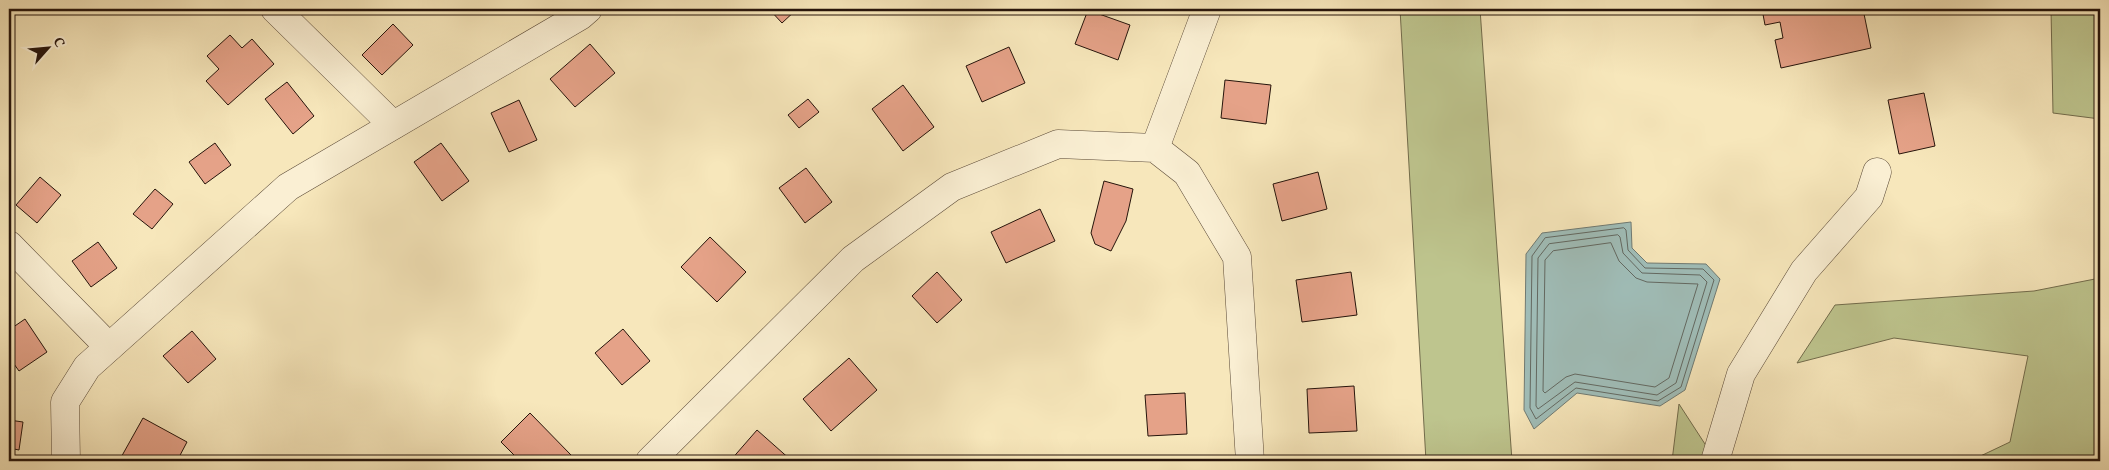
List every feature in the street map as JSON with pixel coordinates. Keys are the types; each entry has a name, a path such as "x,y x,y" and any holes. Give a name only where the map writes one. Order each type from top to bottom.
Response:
{"street":[{"path":"275,9 393,125"},
{"path":"66,461 65,402 87,367 288,187 580,16 588,9"},
{"path":"1155,148 1208,9"},
{"path":"650,461 853,259 952,187 1058,144 1155,148 1187,173 1237,257 1250,461"},
{"path":"1715,461 1741,374 1804,271 1869,197 1877,172"},
{"path":"9,245 109,347"}],"green space":[{"path":"1400,9 1480,9 1512,461 1426,461"},
{"path":"2051,9 2100,9 2100,119 2053,113"},
{"path":"2100,278 2100,461 1970,461 2010,442 2028,356 1894,338 1797,363 1835,305 2034,291"},
{"path":"1679,404 1716,461 1672,461"}],"water":[{"path":"1631,222 1632,248 1647,263 1706,264 1720,279 1685,390 1660,406 1577,393 1534,429 1524,410 1526,254 1542,233"}],"building":[{"path":"769,9 797,9 782,23"},
{"path":"1762,9 1814,9 1814,12 1827,9 1863,9 1871,48 1781,68 1775,40 1783,38 1780,22 1765,25"},
{"path":"1088,10 1130,25 1118,60 1075,44"},
{"path":"393,24 413,45 382,75 362,55"},
{"path":"230,35 242,48 252,39 274,64 228,105 206,81 219,69 207,56"},
{"path":"590,44 615,73 575,107 550,79"},
{"path":"1009,47 1025,83 982,102 966,66"},
{"path":"1225,80 1271,85 1266,124 1221,118"},
{"path":"287,82 314,116 293,134 265,99"},
{"path":"903,85 934,127 903,151 872,109"},
{"path":"1924,93 1935,146 1899,154 1888,100"},
{"path":"808,99 819,112 799,128 788,115"},
{"path":"519,100 537,140 509,152 491,113"},
{"path":"215,143 231,165 205,184 189,162"},
{"path":"441,143 469,181 442,201 414,162"},
{"path":"806,168 832,202 805,223 779,188"},
{"path":"1318,172 1327,209 1282,221 1273,184"},
{"path":"40,177 61,195 37,223 16,205"},
{"path":"1104,181 1133,189 1126,221 1111,251 1095,244 1091,233"},
{"path":"155,189 173,204 152,229 133,214"},
{"path":"1040,209 1055,241 1006,263 991,232"},
{"path":"710,237 746,272 717,302 681,267"},
{"path":"98,242 117,268 91,287 72,261"},
{"path":"937,272 962,300 937,323 912,296"},
{"path":"1351,272 1357,315 1302,322 1296,280"},
{"path":"25,319 47,352 19,371 9,357 9,330"},
{"path":"623,329 650,361 622,385 595,353"},
{"path":"192,331 216,359 188,383 163,356"},
{"path":"849,358 877,390 831,431 803,399"},
{"path":"1354,386 1357,431 1309,433 1307,389"},
{"path":"1185,393 1187,434 1148,436 1145,395"},
{"path":"530,413 571,455 564,461 520,461 501,442"},
{"path":"143,418 187,442 177,461 119,461"},
{"path":"9,420 23,422 19,450 9,448"},
{"path":"757,430 792,461 730,461"}]}
